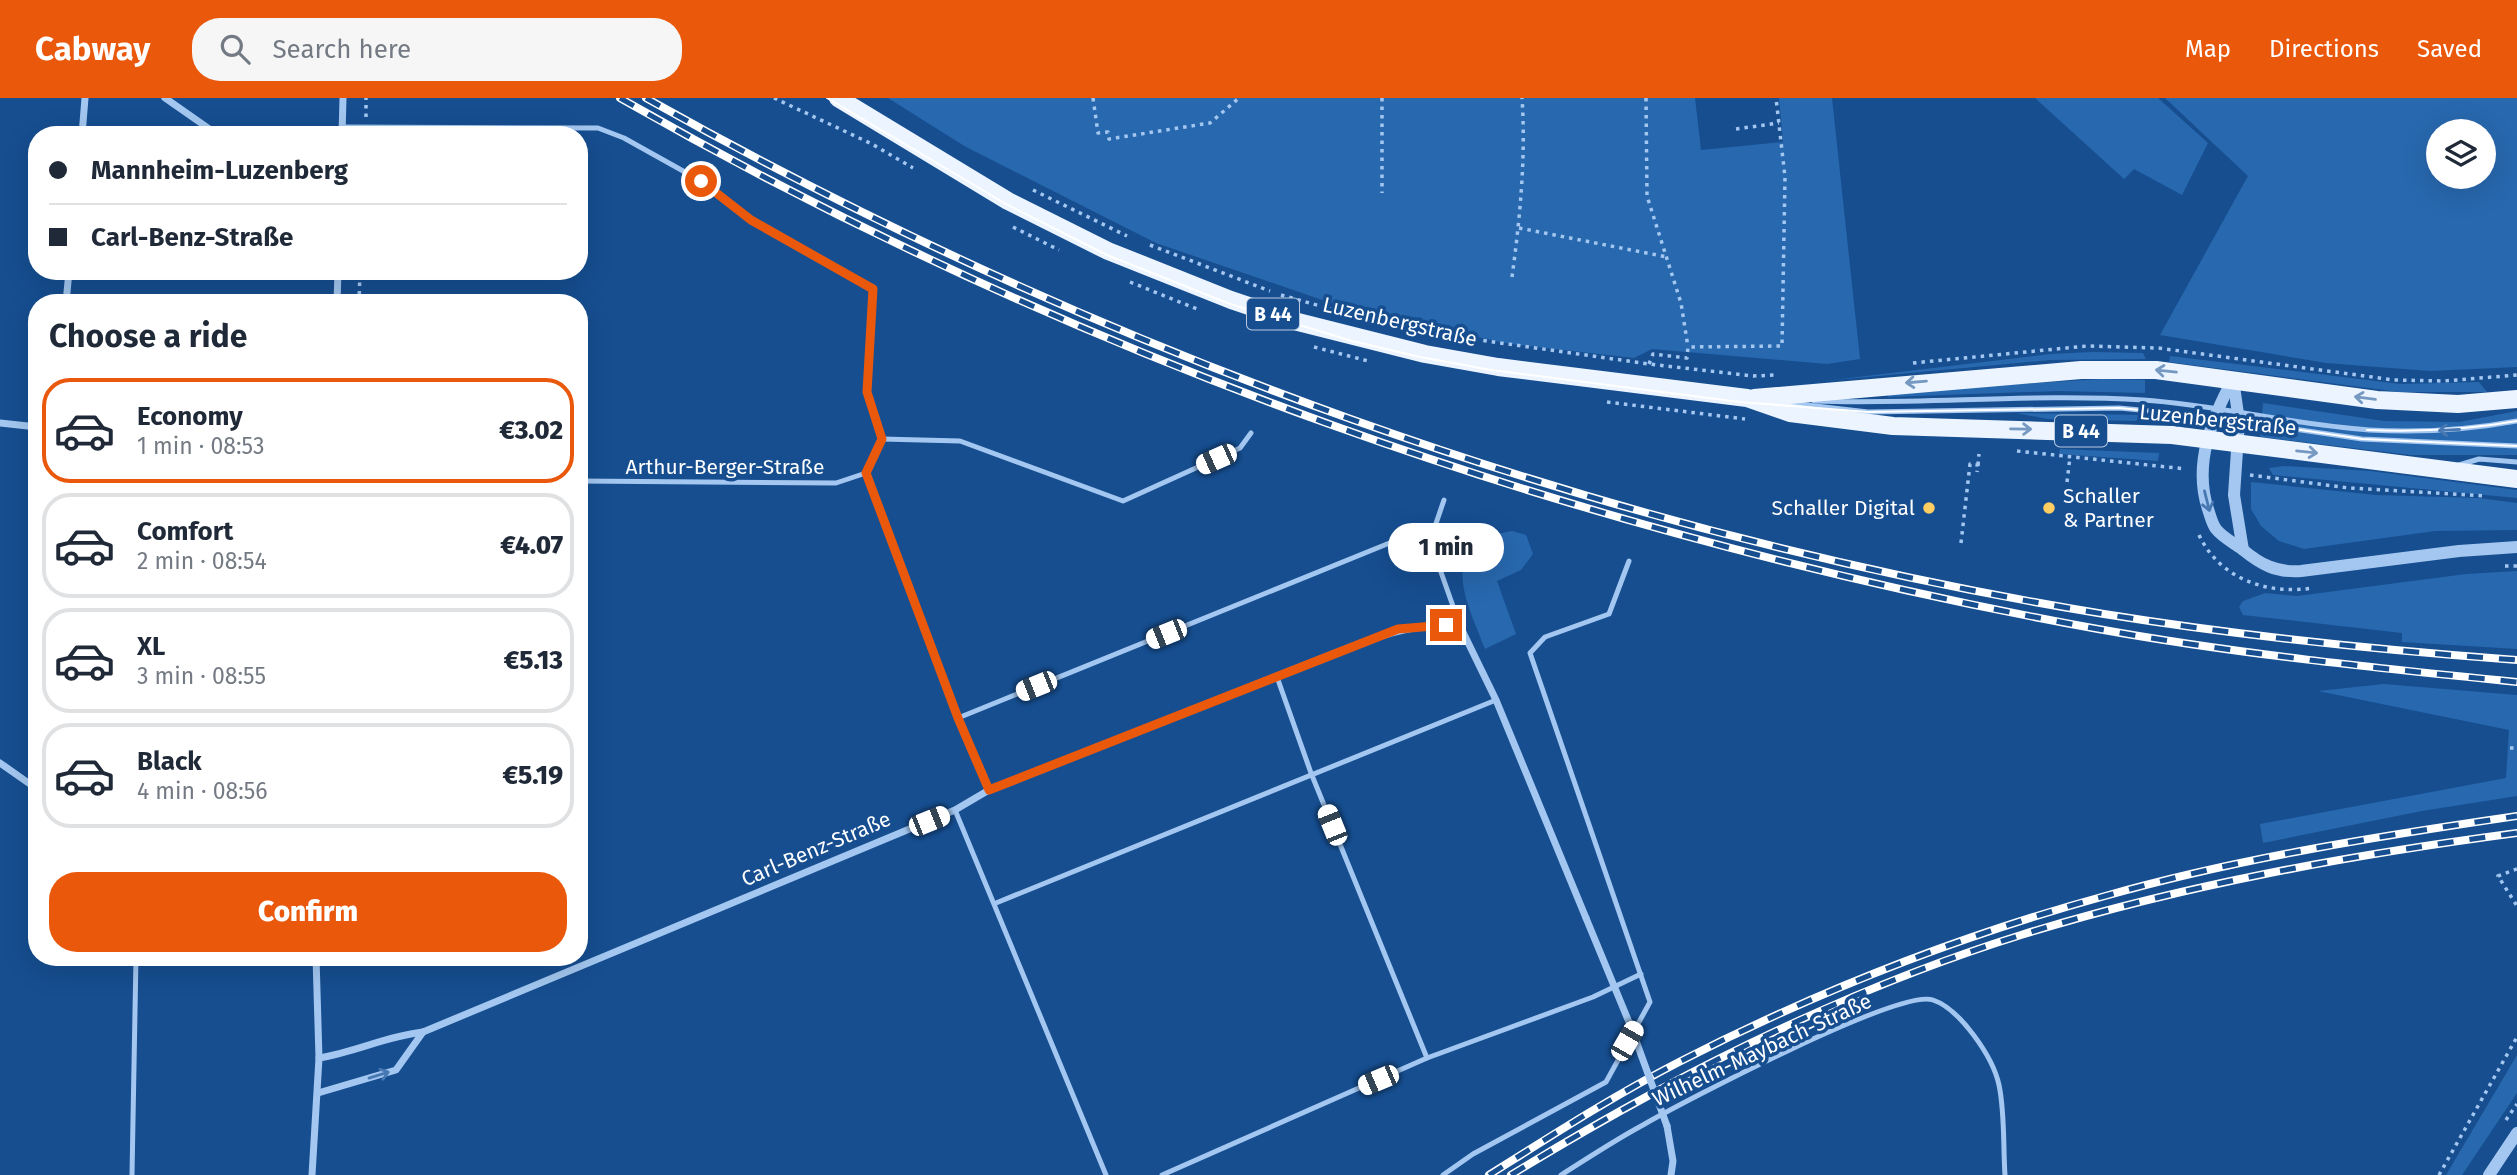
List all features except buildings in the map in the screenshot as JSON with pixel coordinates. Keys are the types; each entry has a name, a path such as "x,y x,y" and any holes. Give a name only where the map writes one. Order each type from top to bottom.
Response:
{"main road":[{"name":"Luzenbergstraße","path":"837,99 1008,201 1108,251 1231,300 1342,334 1425,354 1497,367 1747,398 2081,370 2156,370 2377,400 2458,404 2517,399"},
{"name":"Luzenbergstraße","path":"1747,398 1790,414 1894,426 2100,431 2208,439 2517,479"}],"street":[{"path":"83,126 85,98"},
{"path":"165,98 205,126"},
{"path":"343,126 344,98"},
{"path":"2233,379 2216,413 2208,439 2203,470 2204,496 2215,528 2266,566 2293,572 2459,551 2517,547"},
{"path":"2233,379 2239,416 2234,495 2243,550"},
{"path":"0,423 28,426"},
{"name":"Carl-Benz-Straße","path":"588,963 955,810 989,790 1398,629 1432,624 1460,626"},
{"path":"1460,626 1496,700 1631,1027 1667,1126 1673,1161 1671,1175"},
{"path":"0,763 28,783"},
{"path":"312,1175 319,1058 316,966"},
{"name":"Carl-Benz-Straße","path":"319,1058 340,1054 396,1035 423,1032 581,966"},
{"path":"318,1093 396,1070 423,1032"},
{"path":"2489,1175 2517,1133"}],"lane":[{"path":"588,128 598,128 624,138 701,181 751,220 873,289 867,392 882,439 866,473 958,718 989,790"},
{"path":"1747,398 1868,412 2064,407 2160,410 2216,413 2368,430 2421,432 2474,429 2517,421"},
{"path":"2239,416 2362,439 2424,444 2517,446"},
{"path":"882,439 960,441 1122,501 1240,448 1251,433"},
{"path":"2446,469 2479,458 2517,462"},
{"name":"Arthur-Berger-Straße","path":"588,481 836,483 866,473"},
{"path":"1444,500 1430,541 1460,626"},
{"path":"958,718 1392,542 1430,541"},
{"path":"1443,1175 1474,1154 1606,1082 1650,1002 1530,653 1545,637 1609,614 1629,561"},
{"path":"1277,677 1311,774 1427,1058"},
{"path":"996,903 1496,700"},
{"path":"955,810 996,903 1106,1175"},
{"path":"132,1175 136,966"},
{"path":"1161,1175 1427,1058 1593,997 1641,974"},
{"name":"Wilhelm-Maybach-Straße","path":"1562,1175 1642,1125 1711,1090 1829,1032 1913,999 1931,999 1955,1012 1975,1036 1999,1084 2004,1175"}],"path":[{"path":"1093,98 1098,133 1108,132 1109,139 1210,123 1240,98"},
{"path":"1382,98 1382,193"},
{"path":"1512,276 1519,228 1524,124 1521,98"},
{"path":"1646,98 1647,196 1681,303 1688,347 1687,358 1653,354 1649,365"},
{"path":"1688,347 1782,346 1785,177 1776,98"},
{"path":"1736,129 1779,123"},
{"path":"1030,188 1128,237"},
{"path":"1519,228 1667,257"},
{"path":"1141,242 1276,293 1349,314"},
{"path":"1412,330 1649,365 1754,376 1788,375"},
{"path":"1977,472 1979,454"},
{"path":"2067,482 2070,457"},
{"path":"1961,543 1970,464 1978,465"},
{"path":"2168,468 2203,470"},
{"path":"2236,473 2349,488 2497,497"},
{"path":"2510,748 2517,748"},
{"path":"2517,869 2498,876 2517,906"},
{"path":"2439,1175 2517,1037"}],"shaded area":[{"path":"888,98 1695,98 1701,150 1783,142 1779,98 1832,98 1860,359 1827,364 1652,349 1634,358 1511,344 1360,313 1156,243 966,147"},
{"path":"2035,98 2158,98 2208,143 2182,195 2134,169 2124,179"},
{"path":"2165,98 2517,98 2517,367 2430,371 2326,363 2160,335 2248,176"},
{"path":"2143,353 2146,359 2051,360 1824,381 2050,354"},
{"path":"2170,356 2400,384 2479,382 2487,392 2399,392 2169,362"},
{"path":"2102,379 2145,380 2145,393 2058,391 1888,397 1887,392"},
{"path":"2263,403 2384,421 2459,422 2517,411 2517,455 2411,455 2260,437"},
{"path":"2016,413 2142,415 2136,421 2048,419"},
{"path":"2060,449 2159,453 2158,461 2059,454"},
{"path":"2284,466 2370,471 2517,490 2517,498 2273,475 2269,468"},
{"path":"2251,482 2376,495 2479,498 2517,503 2517,530 2435,531 2304,549 2279,541 2261,526 2251,509"},
{"path":"1512,531 1526,535 1533,554 1521,570 1497,581 1516,634 1485,649 1465,594 1462,576 1465,561 1473,548 1488,538"},
{"path":"2517,571 2517,649 2402,642 2402,633 2243,615 2239,607 2243,601 2265,593 2297,596 2466,574"},
{"path":"2384,684 2517,695 2517,796 2422,811 2263,843 2260,824 2506,778 2509,730 2318,691"},
{"path":"2517,1055 2517,1093 2462,1175 2446,1175"}],"tram line":[{"path":"827,98 1006,204 1107,255 1230,304 1352,341 1420,357 1491,370 1740,402 1868,412 2119,408 2214,417 2362,439 2517,446"},
{"path":"2367,430 2442,430 2517,421"}],"railway":[{"path":"620,98 793,192 971,278 1152,356 1336,426 1523,489 1713,543 1905,590 2098,629 2255,653 2517,682"},
{"path":"646,98 817,189 992,274 1171,351 1353,420 1538,481 1725,534 1914,578 2104,614 2310,642 2517,660"},
{"path":"1489,1175 1606,1102 1730,1037 1888,968 1996,929 2105,896 2207,870 2362,840 2517,816"},
{"path":"1511,1175 1633,1104 1758,1039 1888,982 1954,957 2082,917 2205,887 2392,851 2517,833"}],"place":[{"name":"Schaller Digital","path":"1929,508"},
{"name":"Schaller & Partner","path":"2049,508"}],"route":[{"path":"701,181 751,220 873,289 867,392 882,439 866,473 958,718 989,790 1398,629 1432,624 1446,625"}]}
